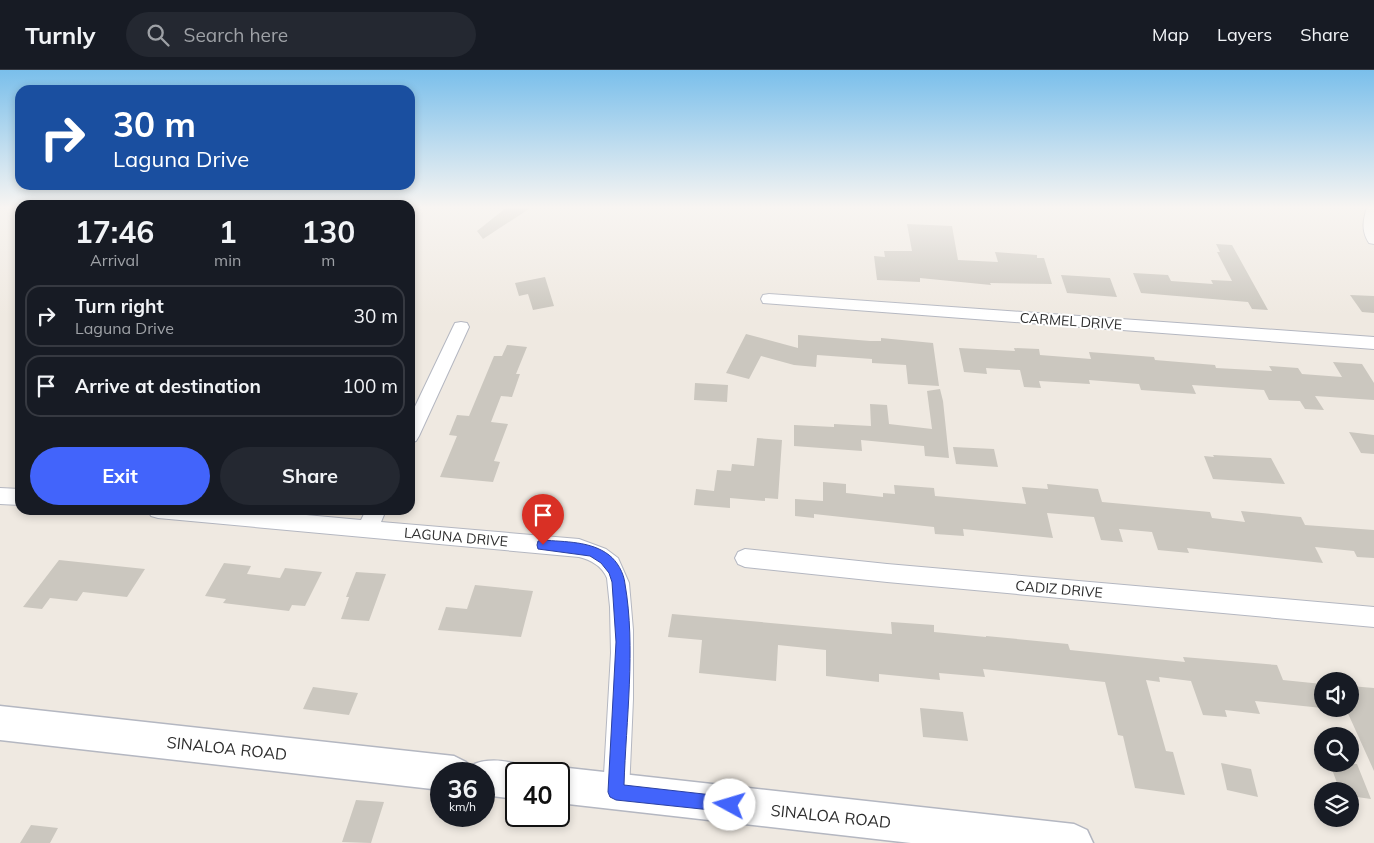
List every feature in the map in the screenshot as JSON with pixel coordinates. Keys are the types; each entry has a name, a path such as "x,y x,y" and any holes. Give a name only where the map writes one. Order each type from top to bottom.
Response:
{"street":[{"name":"CARMEL DRIVE","path":"769,299 1374,343"},
{"path":"415,425 461,327"},
{"path":"0,496 15,497"},
{"name":"LAGUNA DRIVE","path":"265,515 372,520 579,548 593,552 605,559 614,570 619,582 623,642 616,792"},
{"name":"CADIZ DRIVE","path":"745,558 887,573 1374,617"},
{"name":"SINALOA ROAD","path":"0,723 430,771"},
{"name":"SINALOA ROAD","path":"570,787 1074,843"}],"building":[{"path":"911,243 955,243 958,260 998,262 995,252 1037,255 1037,258 1044,258 1052,284 990,283 991,285 920,278 920,282 877,280 874,256 885,257 884,251 912,251"},
{"path":"1216,244 1232,245 1268,310 1252,309 1248,302 1141,293 1133,273 1168,275 1171,281 1213,284 1211,280 1232,281 1217,252 1220,252"},
{"path":"1061,275 1110,278 1117,297 1067,293"},
{"path":"545,277 554,306 533,310 528,294 519,296 515,283"},
{"path":"1350,295 1374,296 1374,313 1362,312"},
{"path":"746,334 798,348 798,335 870,341 881,341 881,338 933,343 939,386 908,384 906,365 872,363 872,359 817,355 816,367 794,365 761,356 749,379 726,373"},
{"path":"507,345 527,347 516,374 520,374 512,397 501,396 491,422 508,424 494,461 500,462 493,482 440,477 457,436 449,435 457,415 469,416 494,356 502,356"},
{"path":"959,348 1015,351 1014,348 1039,349 1040,355 1091,359 1089,352 1154,357 1155,360 1215,365 1216,368 1272,371 1269,366 1298,368 1302,374 1342,377 1333,362 1362,364 1374,383 1374,400 1315,396 1324,410 1305,409 1300,401 1269,400 1264,390 1192,385 1196,394 1141,390 1139,384 1089,380 1090,384 1039,381 1041,388 1024,387 1020,370 986,368 987,374 964,372"},
{"path":"695,383 728,385 727,402 694,400"},
{"path":"940,389 949,458 925,456 924,446 861,440 862,451 794,446 794,425 834,427 834,424 871,426 870,404 887,405 889,424 932,429 927,391"},
{"path":"1349,432 1374,435 1374,454 1361,453"},
{"path":"757,438 782,440 778,499 765,498 765,501 730,498 730,508 694,505 696,489 714,491 717,470 731,471 732,464 754,466"},
{"path":"953,447 994,449 998,467 956,464"},
{"path":"1213,455 1271,458 1285,484 1213,479 1204,456 1214,457"},
{"path":"823,482 846,484 846,493 883,497 883,493 895,494 894,485 934,488 935,496 1026,504 1022,487 1048,489 1047,484 1098,489 1102,502 1210,512 1212,518 1245,522 1241,511 1301,517 1305,525 1374,530 1374,558 1357,557 1354,551 1315,547 1323,563 1187,548 1189,553 1158,550 1152,532 1119,529 1123,542 1101,540 1094,517 1047,513 1053,538 963,529 964,536 935,534 934,527 814,514 814,518 795,516 795,499 823,501"},
{"path":"59,560 145,569 127,597 83,592 77,601 50,598 42,609 23,607"},
{"path":"224,563 251,566 247,574 280,578 285,568 322,572 305,606 292,605 289,611 223,603 226,599 205,596"},
{"path":"356,572 386,574 369,621 341,619 349,597 346,597"},
{"path":"475,585 533,591 521,637 438,630 446,607 467,609"},
{"path":"672,614 892,634 891,622 934,625 934,632 1068,644 1070,650 1185,662 1183,657 1277,665 1283,680 1314,683 1314,707 1255,701 1260,714 1225,710 1227,717 1203,715 1191,681 1159,677 1160,682 1146,680 1166,751 1173,752 1185,795 1135,788 1123,736 1118,735 1105,682 983,669 985,677 939,673 940,680 879,674 879,682 826,676 826,650 778,645 776,681 699,673 702,640 668,637"},
{"path":"313,687 358,693 349,715 303,709"},
{"path":"1359,687 1374,688 1374,771 1359,738 1359,727 1354,727 1350,717 1359,717"},
{"path":"920,708 963,712 968,741 923,737"},
{"path":"1221,763 1251,769 1258,797 1227,790"},
{"path":"1359,769 1371,799 1359,797 1359,782 1337,782 1333,772 1359,772"},
{"path":"356,800 384,802 371,843 342,842"},
{"path":"31,825 58,828 50,843 20,843"}],"route":[{"path":"543,545 579,548 593,552 605,559 614,570 619,582 623,642 616,792 730,805"}]}
